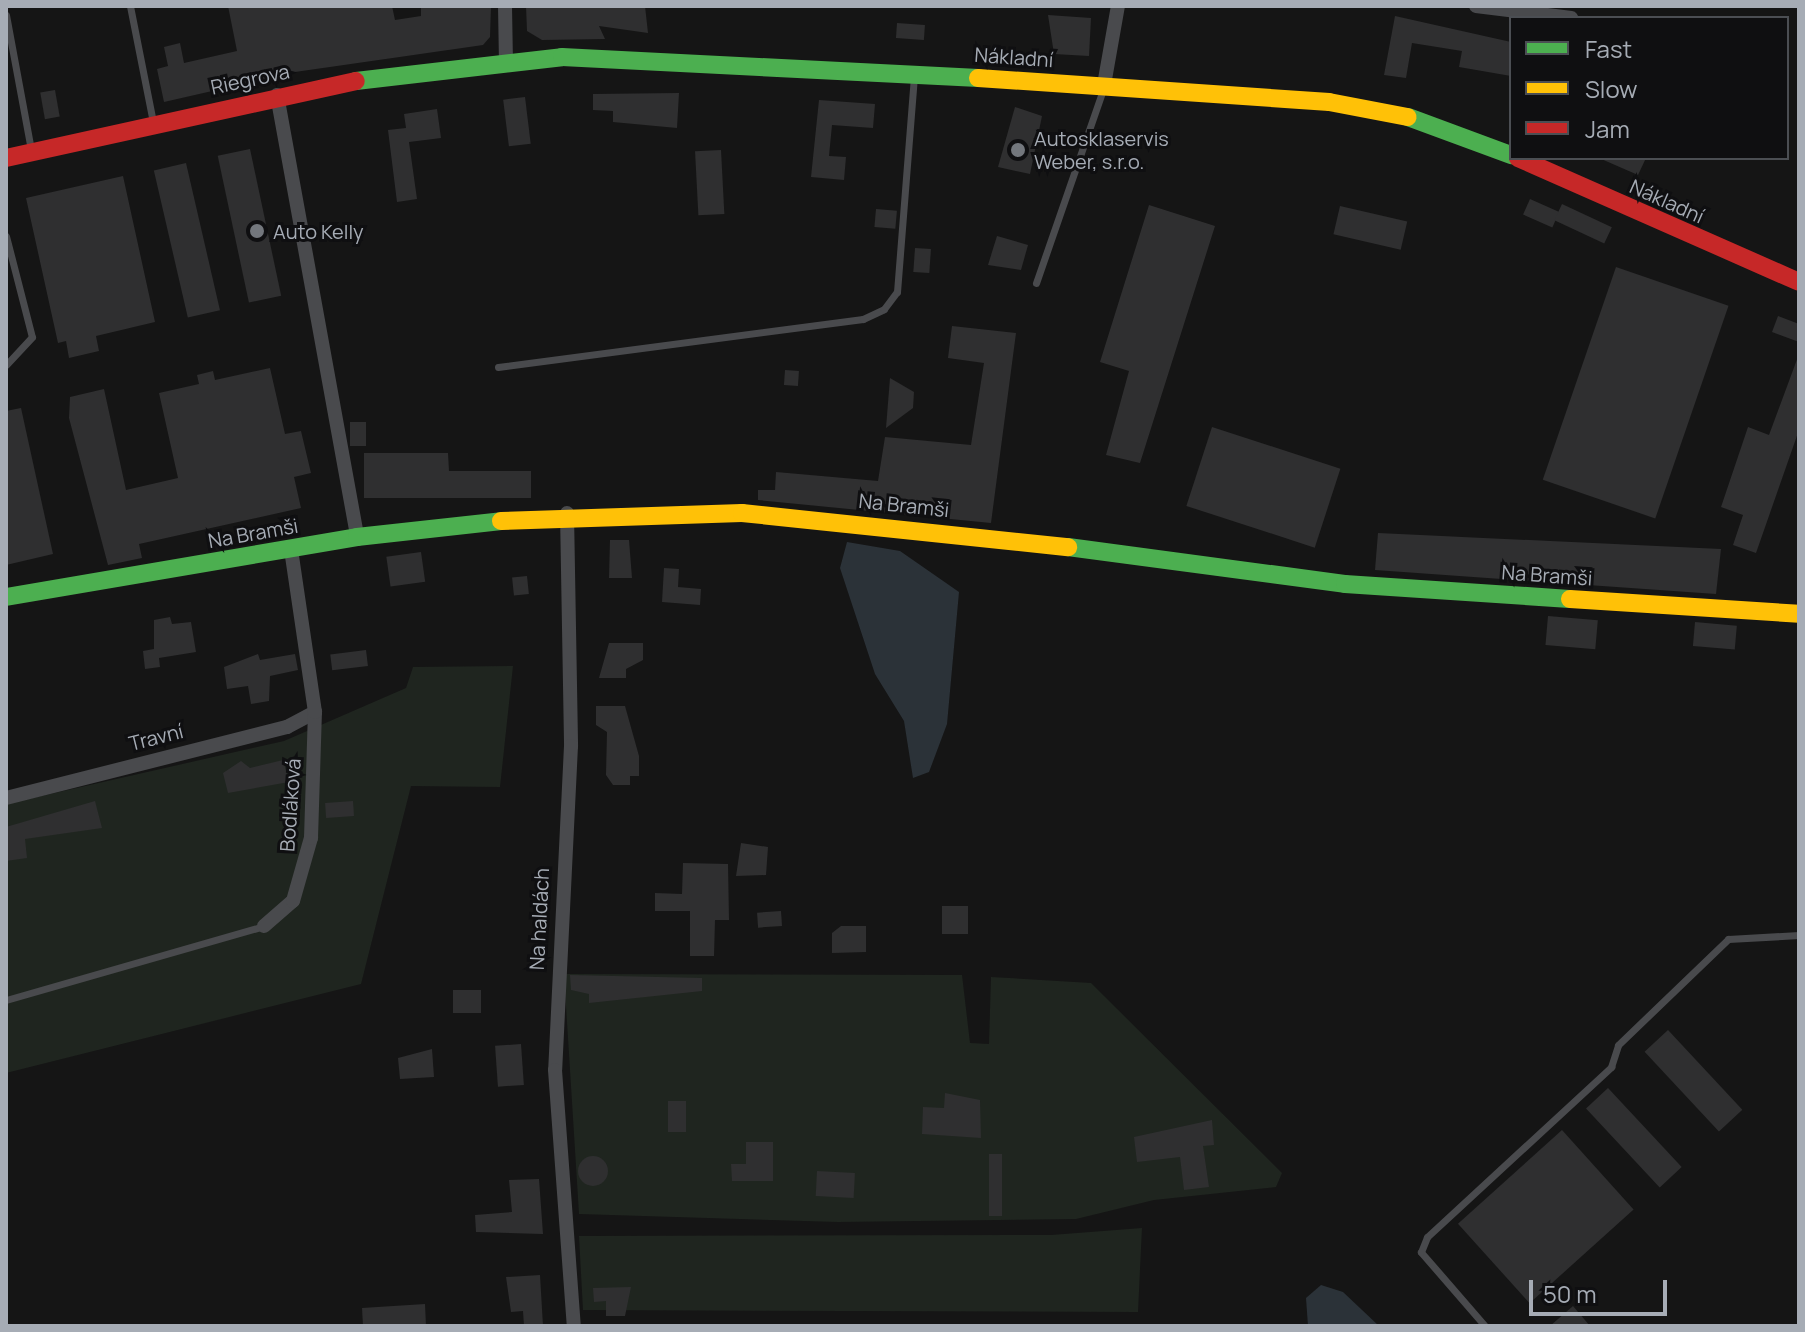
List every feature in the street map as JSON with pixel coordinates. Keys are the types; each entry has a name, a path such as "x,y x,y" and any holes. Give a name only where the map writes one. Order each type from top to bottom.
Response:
{"main road":[{"name":"Nákladní","path":"506,61 695,58 1104,85 1381,110 1509,154"},
{"name":"Riegrova","path":"6,158 277,95 506,61"},
{"name":"Nákladní","path":"1523,160 1799,282"},
{"name":"Na Bramši","path":"6,597 357,537 567,513 742,513 876,523 1345,584 1799,614"}],"street":[{"path":"505,6 506,61"},
{"path":"1104,85 1118,6"},
{"path":"1476,6 1555,16"},
{"path":"277,95 357,537"},
{"name":"Na haldách","path":"567,513 571,746 555,1070 574,1326"},
{"name":"Bodláková","path":"264,926 293,901 310,852 315,712 291,549"},
{"name":"Travní","path":"6,798 287,727 315,712"}],"lane":[{"path":"130,6 153,122"},
{"path":"6,15 31,152"},
{"path":"498,367 863,319 884,309 897,292 914,72"},
{"path":"6,77 17,75"},
{"path":"1036,283 1104,85"},
{"path":"6,236 32,337 28,350 6,365"},
{"name":"Bodláková","path":"6,1000 264,926"},
{"path":"1485,1326 1421,1252 1427,1237 1611,1067 1618,1045 1728,939 1799,935"}],"shaded area":[{"path":"847,542 900,551 959,592 947,724 929,772 913,778 904,721 875,674 840,568"},
{"path":"513,666 500,787 411,786 361,984 6,1073 6,804 284,741 406,688 413,667"},
{"path":"564,974 962,975 970,1043 989,1044 991,977 1091,983 1282,1173 1276,1187 1154,1200 1076,1219 838,1222 579,1214"},
{"path":"1142,1228 1138,1312 583,1310 579,1236 1051,1235"},
{"path":"1321,1285 1343,1292 1379,1326 1308,1326 1306,1298"}],"building":[{"path":"228,6 392,6 395,20 421,16 421,6 491,6 490,37 483,45 295,72 164,102 157,69 168,66 164,47 180,43 184,63 237,51"},
{"path":"526,6 645,6 648,33 599,26 605,39 542,40 527,31"},
{"path":"1048,15 1091,18 1089,56 1054,54"},
{"path":"1395,16 1509,42 1509,76 1459,67 1462,51 1412,43 1406,78 1384,75"},
{"path":"897,23 925,25 924,40 896,38"},
{"path":"55,90 60,117 45,119 40,93"},
{"path":"679,93 677,128 613,122 613,111 593,110 593,94"},
{"path":"525,97 531,144 509,146 503,100"},
{"path":"819,100 875,104 873,128 832,125 829,156 846,157 844,180 811,177"},
{"name":"Autosklaservis Weber, s.r.o.","path":"1015,107 1042,116 1030,174 998,167"},
{"path":"437,109 441,138 409,142 417,199 397,202 388,130 406,128 404,114"},
{"path":"250,149 281,296 249,303 218,156"},
{"path":"721,150 724,214 698,215 695,151"},
{"path":"1604,160 1645,160 1638,175"},
{"path":"186,163 220,310 188,318 154,170"},
{"path":"123,176 155,322 96,336 99,351 69,358 66,341 58,343 26,198"},
{"path":"1530,199 1559,212 1552,228 1523,215"},
{"path":"1562,204 1612,227 1604,244 1554,220"},
{"path":"1149,205 1215,226 1140,463 1106,455 1129,371 1100,362"},
{"path":"1340,206 1407,222 1401,250 1333,234"},
{"path":"876,209 897,211 895,229 874,227"},
{"path":"997,236 1028,245 1021,270 988,265"},
{"path":"915,248 931,249 929,273 913,272"},
{"path":"1616,267 1729,306 1655,518 1543,480"},
{"path":"1778,316 1799,324 1799,342 1772,332"},
{"path":"952,326 1016,333 991,523 758,500 758,490 775,490 776,472 878,481 885,437 971,445 984,363 948,358"},
{"path":"1799,354 1799,430 1756,553 1733,545 1743,515 1721,507 1748,427 1769,435"},
{"path":"270,368 285,434 301,431 311,473 294,477 301,508 139,544 142,558 108,565 69,418 70,397 104,389 126,490 178,478 159,393 199,384 197,375 213,371 215,380"},
{"path":"785,370 799,371 798,386 784,385"},
{"path":"890,378 914,392 913,408 886,428"},
{"path":"21,408 53,554 6,565 6,411"},
{"path":"350,422 366,422 366,446 350,446"},
{"path":"1212,427 1340,469 1315,548 1186,506"},
{"path":"364,453 448,453 449,471 531,471 531,498 364,498"},
{"path":"1378,533 1721,549 1716,594 1375,570"},
{"path":"610,540 629,540 632,578 609,578"},
{"path":"421,552 425,582 391,587 386,557"},
{"path":"664,568 679,569 678,587 701,589 700,605 662,602"},
{"path":"527,576 529,594 514,595 512,578"},
{"path":"1548,616 1598,620 1595,649 1545,645"},
{"path":"170,617 172,624 191,622 196,652 159,658 160,667 145,669 143,651 154,649 154,620"},
{"path":"1695,622 1737,626 1735,650 1693,646"},
{"path":"609,643 643,643 643,660 626,669 626,678 599,678"},
{"path":"366,650 368,666 332,670 330,654"},
{"path":"258,654 260,660 295,654 298,670 270,676 269,701 251,704 248,686 227,689 224,667"},
{"path":"596,706 625,706 639,756 639,776 630,776 630,785 613,785 606,775 607,732 596,725"},
{"path":"283,760 289,782 228,793 223,773 241,761 250,768"},
{"path":"95,801 102,828 25,839 27,858 6,861 6,827"},
{"path":"353,801 354,816 326,818 325,803"},
{"path":"741,843 768,847 766,875 736,876"},
{"path":"683,863 728,864 729,920 715,920 714,956 690,956 690,911 655,911 655,893 682,894"},
{"path":"942,906 968,906 968,934 942,934"},
{"path":"781,911 782,926 758,928 757,913"},
{"path":"841,926 866,926 866,952 832,953 832,933"},
{"path":"570,975 702,978 702,991 589,1003 589,994 571,990"},
{"path":"453,990 481,990 481,1013 453,1013"},
{"path":"1668,1030 1742,1110 1719,1132 1645,1052"},
{"path":"521,1044 524,1085 498,1087 495,1046"},
{"path":"432,1049 434,1077 400,1079 398,1058"},
{"path":"1608,1088 1682,1167 1660,1187 1586,1108"},
{"path":"945,1093 980,1100 981,1138 922,1134 923,1107 944,1108"},
{"path":"668,1101 686,1101 686,1132 668,1132"},
{"path":"1212,1120 1214,1145 1203,1146 1209,1187 1184,1190 1180,1157 1137,1162 1134,1137"},
{"path":"1562,1130 1634,1210 1530,1303 1458,1224"},
{"path":"746,1142 773,1142 773,1181 732,1181 731,1164 746,1164"},
{"path":"989,1154 1002,1154 1002,1216 989,1216"},
{"path":"593,1156 604,1160 608,1171 604,1182 593,1186 582,1182 578,1171 582,1160"},
{"path":"817,1171 855,1173 854,1198 816,1196"},
{"path":"539,1179 543,1234 476,1232 475,1215 512,1212 509,1180"},
{"path":"540,1275 543,1326 524,1326 523,1311 511,1312 506,1277"},
{"path":"631,1287 625,1316 606,1316 606,1301 594,1302 593,1288"},
{"path":"425,1304 426,1326 363,1326 362,1308"},
{"path":"1573,1306 1590,1326 1550,1326"}],"traffic: fast":[{"path":"356,81 562,57 978,78"},
{"path":"1408,117 1509,154"},
{"path":"6,597 357,537 501,521"},
{"path":"1068,547 1345,584 1570,599"}],"traffic: slow":[{"path":"978,78 1329,102 1408,117"},
{"path":"501,521 742,513 1068,547"},
{"path":"1570,599 1799,614"}],"traffic: jam":[{"path":"6,158 356,81"},
{"path":"1523,160 1799,282"}],"place":[{"name":"Autosklaservis Weber, s.r.o.","path":"1018,150"},
{"name":"Auto Kelly","path":"257,231"}]}
